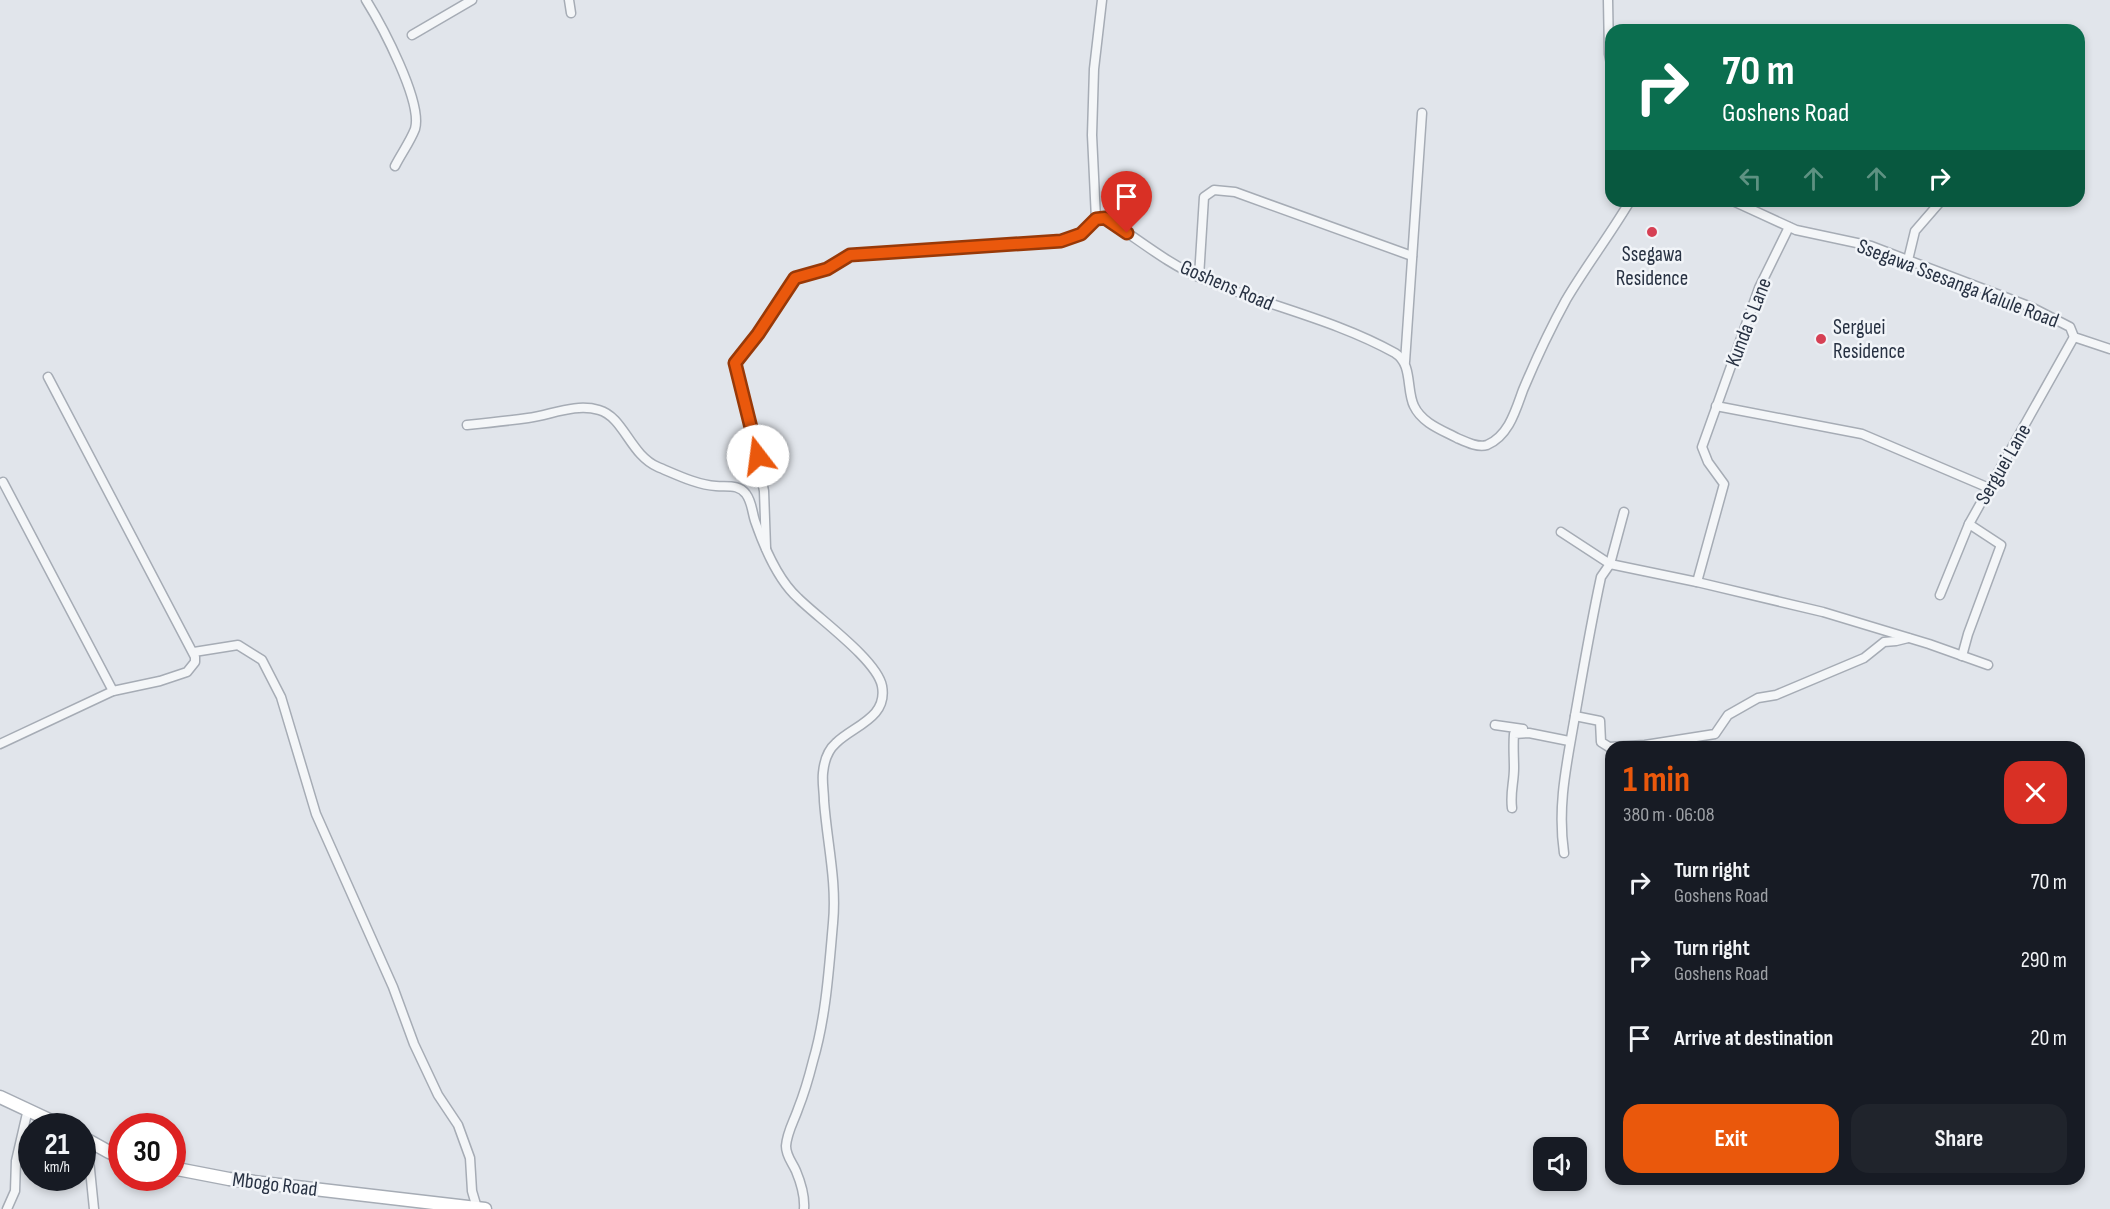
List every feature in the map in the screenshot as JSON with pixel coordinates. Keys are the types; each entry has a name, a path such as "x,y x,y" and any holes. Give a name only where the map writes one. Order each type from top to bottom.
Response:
{"main road":[{"path":"0,1097 36,1113"},
{"name":"Mbogo Road","path":"186,1171 229,1179 485,1209"}],"street":[{"path":"366,0 379,22 409,87 416,116 415,128 395,166"},
{"path":"412,35 472,0"},
{"path":"569,0 571,13"},
{"path":"766,548 764,490 735,363 758,334 795,278 827,269 850,255 1061,241 1081,234 1096,219 1092,135 1095,69 1102,0"},
{"path":"1608,0 1608,24"},
{"path":"1422,113 1405,363 1413,406 1429,423 1473,444 1484,446 1491,443 1507,428 1549,332 1567,299 1626,207"},
{"path":"1199,277 1204,197 1214,190 1235,192 1412,256"},
{"name":"Ssegawa Ssesanga Kalule Road","path":"1745,207 1789,227 1871,246 2031,307 2070,327 2074,337 2110,349"},
{"path":"1908,260 1915,231 1936,207"},
{"name":"Goshens Road","path":"1096,219 1105,218 1167,260 1199,277 1265,303 1343,328 1397,354 1405,363"},
{"name":"Kunda S Lane","path":"1697,582 1724,484 1708,462 1702,447 1759,288 1789,227"},
{"name":"Serguei Lane","path":"1940,595 1969,524 2074,337"},
{"path":"0,744 113,691 160,681 187,672 195,662 194,652 48,377"},
{"path":"1716,406 1862,434 1989,489"},
{"path":"466,425 531,418 579,408 598,410 615,419 635,450 645,460 702,484 730,485 745,491 766,548 786,586 861,653 882,684 882,696 872,718 835,743 826,756 822,773 826,831 834,881 833,920 819,1038 786,1144 787,1155 796,1171 805,1198 804,1209"},
{"path":"3,482 113,691"},
{"path":"1564,853 1561,833 1561,802 1569,741 1601,577 1610,564 1624,512"},
{"path":"1962,656 1971,624 2001,545 1969,524"},
{"path":"1561,532 1610,564 1823,612 1988,665"},
{"path":"1670,741 1715,734 1728,715 1758,698 1776,695 1864,658 1884,642 1908,638"},
{"path":"194,652 238,645 262,660 281,697 316,814 393,987 414,1044 438,1095 459,1125 470,1158 472,1191 477,1208"},
{"path":"1575,716 1600,721 1601,742 1605,744"},
{"path":"1495,725 1529,730 1558,739 1572,729"},
{"path":"1512,808 1510,793 1514,770 1514,734 1529,732 1569,741"},
{"path":"7,1209 15,1191 16,1161 28,1109"},
{"path":"92,1191 94,1209"}],"place":[{"name":"Ssegawa Residence","path":"1652,232"},
{"name":"Serguei Residence","path":"1821,339"}],"route":[{"path":"758,456 735,363 758,334 795,278 827,269 850,255 1061,241 1081,234 1096,219 1105,218 1127,233"}]}
